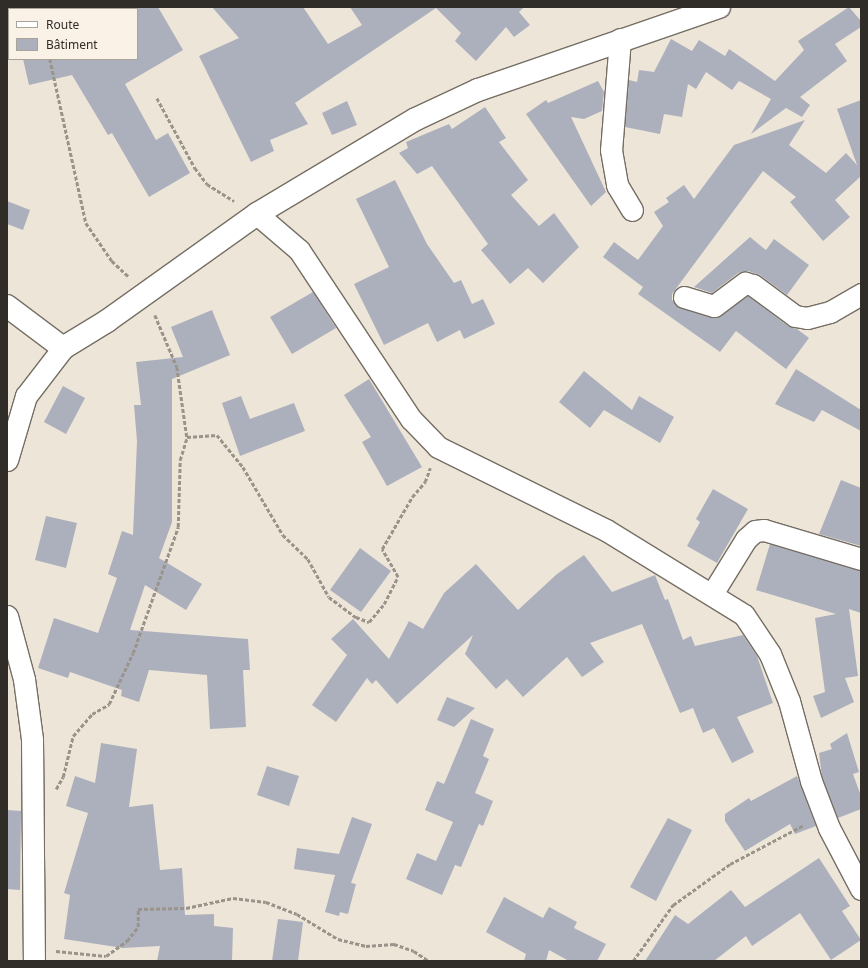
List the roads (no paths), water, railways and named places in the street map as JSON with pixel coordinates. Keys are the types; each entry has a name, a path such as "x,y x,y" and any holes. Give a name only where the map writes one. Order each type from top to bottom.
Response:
{"street":[{"path":"7,460 26,396 63,348 147,294 257,214 416,119 478,90 620,39 719,7"},
{"path":"620,39 611,150 617,185 632,210"},
{"path":"257,214 300,250 411,419 438,447 606,530 744,615 770,654 789,701 811,781 825,815 861,889"},
{"path":"684,298 714,306 745,283 754,284 785,310 807,318 830,312 861,294"},
{"path":"7,306 63,348"},
{"path":"712,594 746,539 755,531 764,530 861,559"},
{"path":"7,616 24,679 32,739 34,956"}]}
